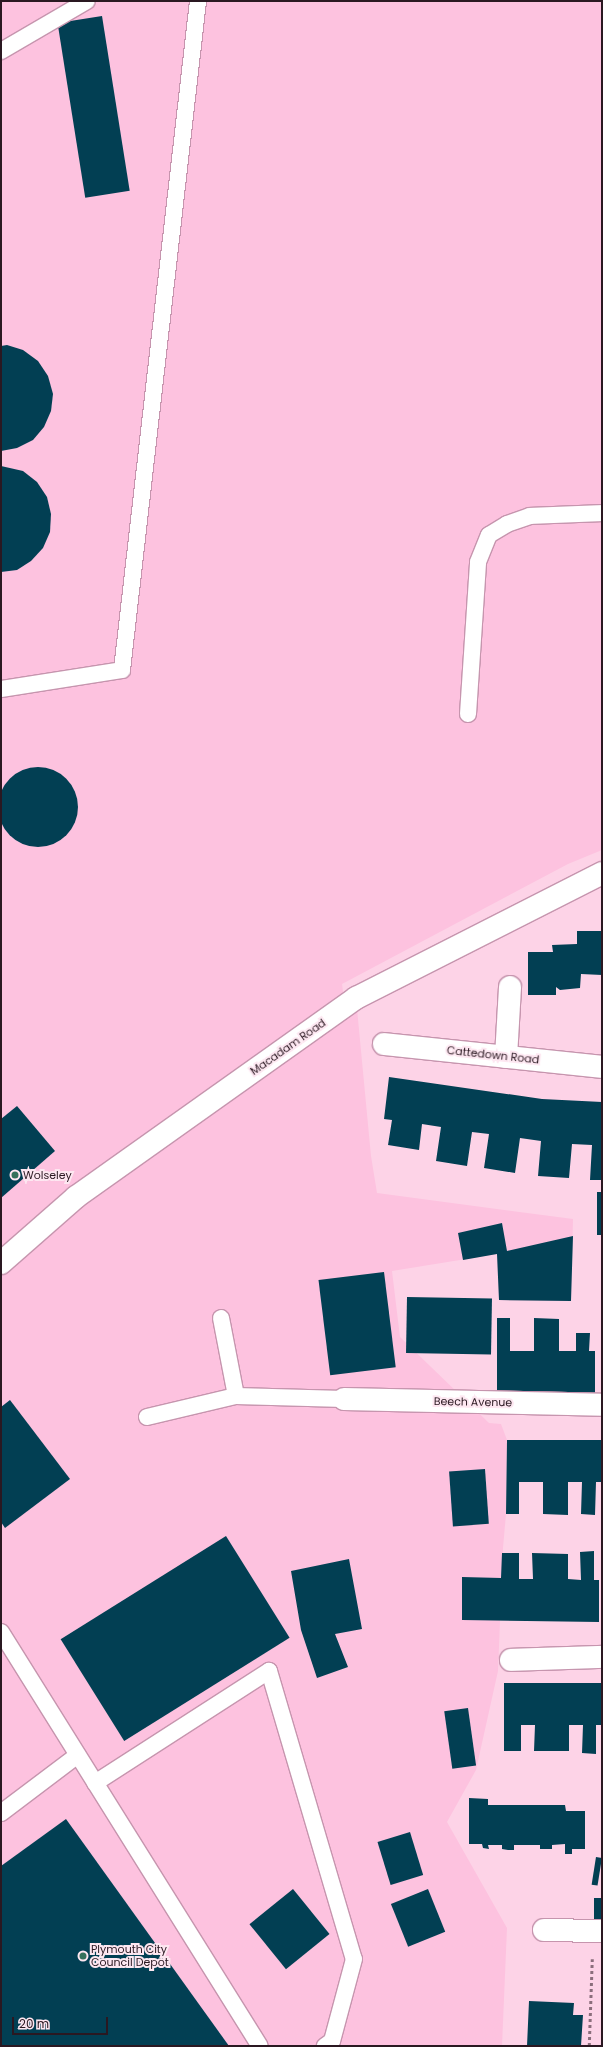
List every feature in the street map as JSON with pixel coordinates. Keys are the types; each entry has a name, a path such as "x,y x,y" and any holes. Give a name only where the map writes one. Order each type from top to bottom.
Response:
{"street":[{"name":"Macadam Road","path":"1,1263 76,1198 356,998 602,873"},
{"path":"506,1057 510,987"},
{"name":"Cattedown Road","path":"384,1044 602,1067"},
{"name":"Beech Avenue","path":"344,1399 602,1405"},
{"path":"511,1660 602,1657"},
{"path":"544,1930 598,1931"}],"lane":[{"path":"1,51 87,1"},
{"path":"1,689 122,670 198,1"},
{"path":"468,714 475,589 478,562 489,535 507,524 530,516 602,513"},
{"path":"221,1318 236,1396"},
{"path":"147,1417 236,1396 344,1399"},
{"path":"1,1632 260,2046"},
{"path":"95,1783 269,1671 354,1959 332,2041 325,2046"},
{"path":"1,1813 78,1755"}],"path":[{"path":"589,2046 598,1931"}],"shaded area":[{"path":"1,1 602,1 602,850 568,864 342,984 345,1006 356,998 371,1156 377,1193 573,1219 571,1301 499,1300 497,1254 392,1271 400,1337 489,1423 501,1424 507,1440 506,1514 503,1548 498,1671 476,1770 447,1822 507,1928 502,2046 1,2046"}],"building":[{"path":"102,16 130,191 85,198 58,23"},
{"path":"7,345 23,350 38,361 48,376 53,394 51,411 44,427 33,440 17,448 1,451 1,346"},
{"path":"1,466 23,471 37,482 47,497 51,514 50,532 43,548 31,561 17,570 1,572"},
{"path":"38,767 53,770 66,779 75,792 78,807 75,822 66,835 53,844 38,847 23,844 10,835 1,822 -2,807 1,792 10,779 23,770"},
{"path":"577,931 602,931 602,975 581,974 580,988 560,990 556,987 556,995 528,995 528,952 553,952 552,945 577,944"},
{"path":"389,1077 542,1099 602,1102 602,1180 590,1180 592,1145 572,1144 569,1178 538,1176 541,1141 520,1138 515,1173 484,1168 489,1134 472,1132 467,1166 436,1161 441,1127 422,1124 419,1150 388,1145 392,1120 384,1119"},
{"name":"Wolseley","path":"17,1106 55,1151 1,1198 1,1119"},
{"path":"597,1192 602,1192 602,1235 597,1235"},
{"path":"502,1223 507,1251 573,1236 571,1301 499,1300 497,1254 463,1260 458,1233"},
{"path":"384,1272 396,1367 330,1375 318,1280"},
{"path":"407,1297 492,1298 491,1354 406,1353"},
{"path":"497,1318 510,1318 510,1351 534,1351 534,1318 559,1319 559,1351 576,1351 576,1333 590,1333 589,1351 595,1351 595,1393 497,1392"},
{"path":"10,1400 70,1479 5,1528 1,1522 1,1407"},
{"path":"507,1440 602,1440 602,1482 596,1482 595,1515 581,1514 582,1482 568,1482 568,1515 543,1514 543,1482 519,1482 519,1514 506,1514"},
{"path":"485,1469 489,1524 453,1526 449,1472"},
{"path":"226,1536 290,1638 124,1741 61,1639"},
{"path":"594,1551 594,1580 599,1580 599,1622 462,1620 462,1577 501,1578 502,1553 519,1553 519,1579 533,1579 532,1553 568,1554 568,1579 581,1580 580,1552"},
{"path":"349,1559 362,1629 335,1634 348,1667 317,1678 301,1630 291,1571"},
{"path":"504,1683 602,1683 601,1725 596,1725 596,1754 582,1753 583,1725 569,1725 569,1751 534,1751 535,1725 521,1725 521,1751 504,1751"},
{"path":"468,1708 476,1765 452,1769 444,1711"},
{"path":"469,1798 488,1799 488,1805 565,1805 566,1811 585,1811 585,1849 572,1849 572,1854 565,1854 565,1844 552,1845 552,1849 540,1849 540,1845 514,1845 514,1850 508,1850 502,1849 502,1845 488,1845 489,1849 483,1848 482,1844 469,1844"},
{"name":"Plymouth City Council Depot","path":"66,1819 229,2046 1,2046 1,1866"},
{"path":"410,1832 423,1875 391,1885 377,1842"},
{"path":"596,1857 602,1858 598,1886 592,1885"},
{"path":"293,1889 330,1934 286,1969 249,1924"},
{"path":"428,1889 445,1932 408,1947 391,1904"},
{"path":"594,1898 602,1898 602,1924 594,1924"},
{"path":"529,2001 574,2003 573,2015 583,2015 581,2046 527,2046"}],"place":[{"name":"Wolseley","path":"15,1175"},
{"name":"Plymouth City Council Depot","path":"83,1956"}]}
